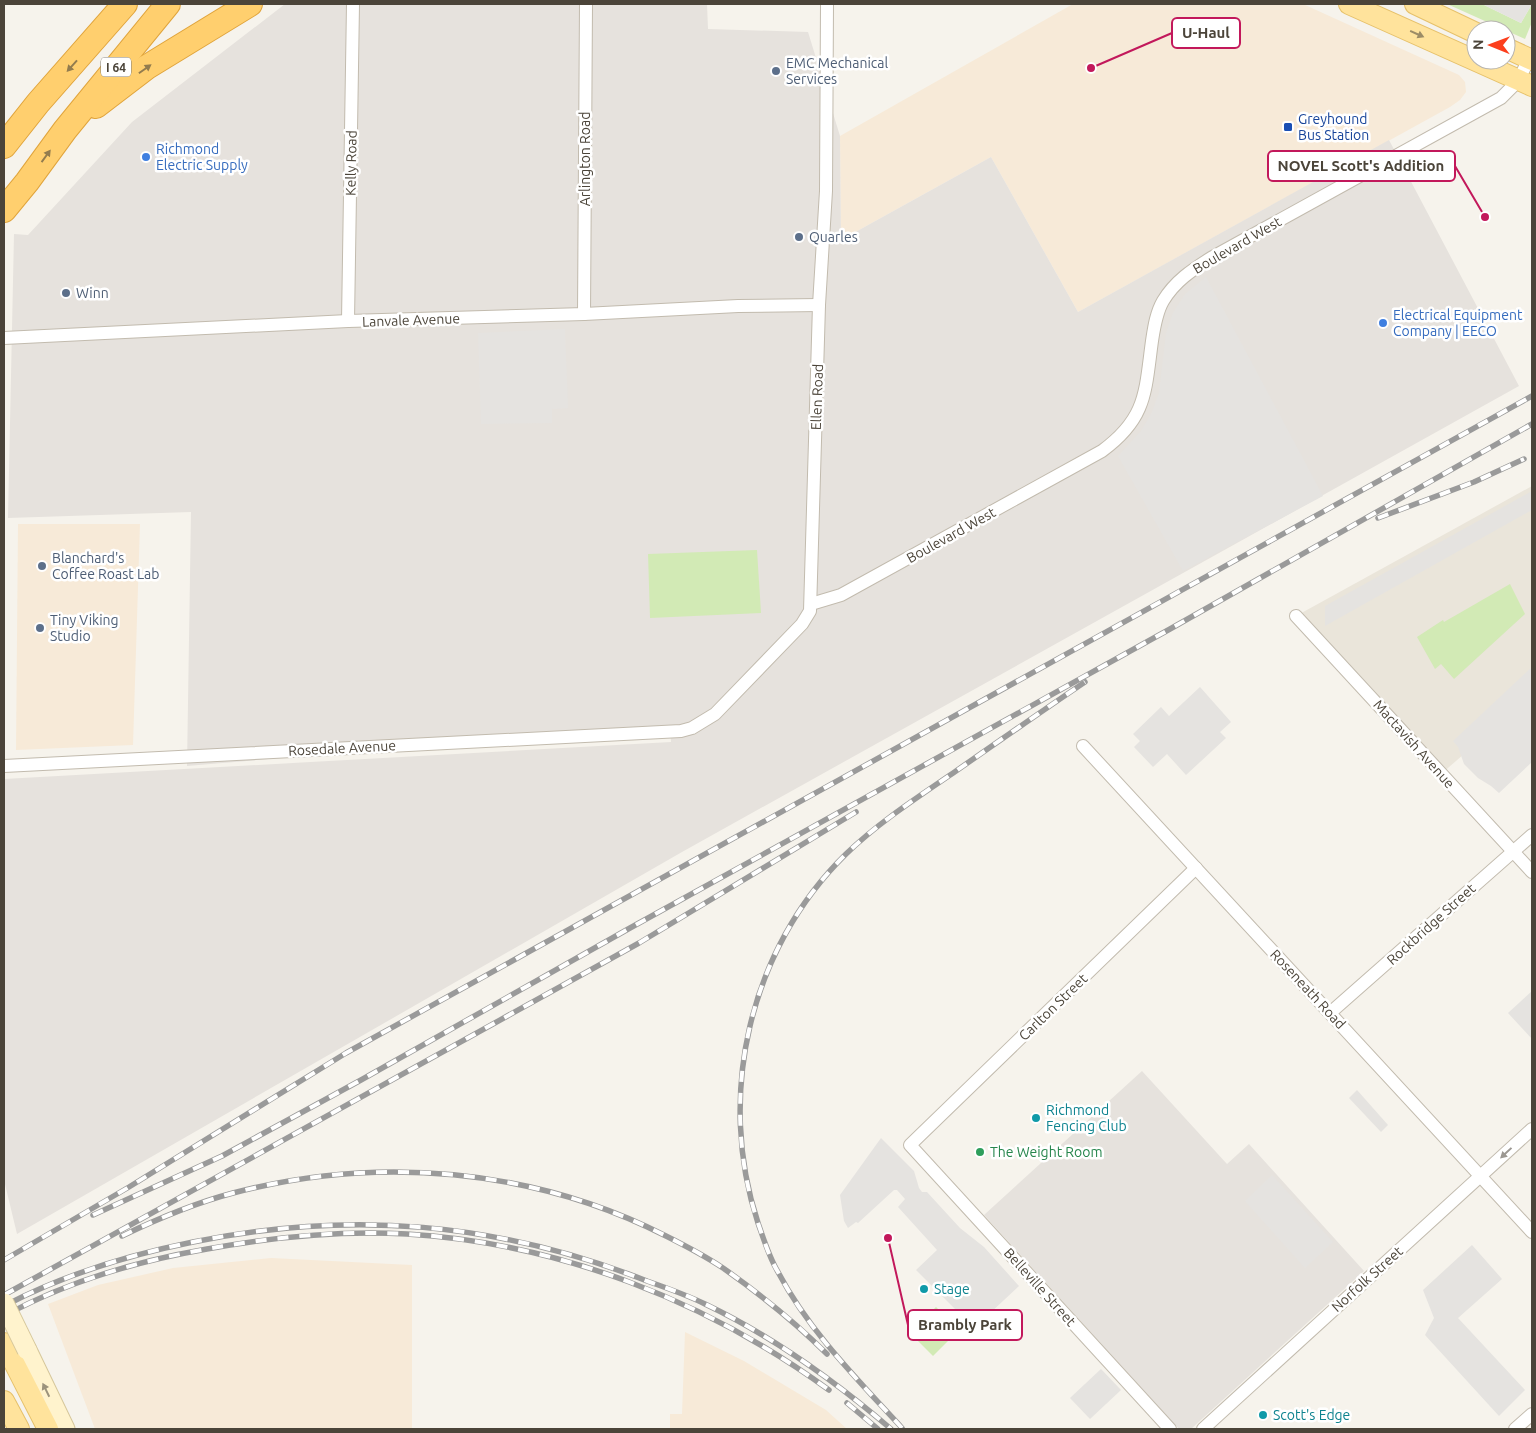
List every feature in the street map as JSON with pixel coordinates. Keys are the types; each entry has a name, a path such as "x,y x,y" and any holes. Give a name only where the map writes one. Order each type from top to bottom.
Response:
{"highway":[{"path":"104,29 116,4"},
{"name":"I 64","path":"4,146 38,103 125,4"},
{"name":"I 64","path":"4,210 65,130 168,4"},
{"path":"65,130 147,67 250,4"}],"main road":[{"path":"1349,4 1526,83"},
{"path":"1415,4 1466,28"},
{"path":"1516,53 1530,59"},
{"path":"4,1303 14,1351 48,1429"},
{"path":"14,1351 65,1429"},
{"path":"4,1401 18,1429"}],"street":[{"name":"Kelly Road","path":"348,322 353,4"},
{"name":"Arlington Road","path":"584,314 586,4"},
{"name":"Ellen Road","path":"681,731 706,721 725,705 802,624 808,616 811,604 819,305 826,191 827,4"},
{"name":"Boulevard West","path":"811,604 841,595 1102,451 1116,441 1124,434 1138,413 1145,392 1155,324 1159,311 1174,286 1184,276 1211,258 1526,83 1530,59"},
{"name":"Lanvale Avenue","path":"4,338 738,306 819,305"},
{"name":"Mactavish Avenue","path":"1296,616 1532,872"},
{"name":"Rosedale Avenue","path":"4,766 681,731"},
{"name":"Roseneath Road","path":"1083,746 1532,1232"},
{"name":"Rockbridge Street","path":"1330,1014 1532,835"},
{"name":"Carlton Street","path":"910,1145 1196,868"},
{"name":"Norfolk Street","path":"1202,1429 1532,1129"},
{"name":"Belleville Street","path":"910,1145 1170,1429"},
{"path":"1515,1429 1532,1414"}],"shaded area":[{"path":"285,4 707,4 708,29 808,32 840,136 841,240 991,157 1078,312 1389,140 1519,386 682,852 17,1234 4,1180 4,779 671,742 670,725 187,766 191,512 8,518 14,234 28,235 132,122"},
{"path":"1073,4 1303,4 1459,75 1465,82 1466,92 1460,100 1450,107 1078,312 991,157 841,240 840,136"},
{"path":"1482,4 1532,4 1521,23"},
{"path":"1206,277 1323,496 1183,571 1118,456 1141,431 1151,414 1159,393 1166,333 1173,313 1185,294"},
{"path":"565,329 568,408 552,409 552,423 481,424 478,333"},
{"path":"1532,486 1532,695 1441,774 1296,616"},
{"path":"1532,491 1532,510 1325,626 1325,606"},
{"path":"18,524 140,524 133,745 16,750"},
{"path":"1532,667 1532,762 1499,793 1478,778 1464,764 1458,747 1453,741"},
{"path":"1200,687 1231,722 1220,732 1226,738 1186,775 1167,754 1153,767 1134,747 1140,741 1133,734 1161,707 1169,716"},
{"path":"1532,991 1532,1039 1508,1013"},
{"path":"1142,1071 1227,1164 1249,1144 1364,1271 1191,1429 1179,1429 984,1215"},
{"path":"1357,1090 1388,1125 1381,1132 1349,1098"},
{"path":"881,1138 914,1171 922,1192 927,1192 960,1228 984,1247 1019,1286 974,1328 916,1270 937,1250 898,1207 905,1199 897,1190 894,1190 858,1223 856,1222 848,1228 844,1221 840,1195"},
{"path":"1272,1175 1333,1242 1305,1268 1245,1201"},
{"path":"1472,1245 1502,1279 1458,1318 1525,1390 1499,1416 1425,1335 1434,1318 1423,1290"},
{"path":"271,1258 412,1265 412,1429 95,1429 48,1304 98,1285 173,1268"},
{"path":"685,1332 744,1361 826,1410 847,1429 670,1429 670,1414 682,1414"},
{"path":"1101,1369 1121,1390 1090,1419 1070,1398"}],"green space":[{"path":"1447,4 1482,4 1515,20 1483,20"},
{"path":"1532,4 1532,22 1525,39 1516,35 1516,21 1521,23"},
{"path":"757,550 761,613 650,618 648,554"},
{"path":"1510,584 1525,614 1454,679 1441,664 1435,669 1417,637 1443,620 1444,622"},
{"path":"936,1307 959,1330 933,1356 910,1333"}],"railway":[{"path":"4,1260 129,1187 346,1053 1532,396"},
{"path":"93,1215 222,1156 361,1080 630,928 1170,629 1532,424"},
{"path":"1378,518 1474,482 1524,459"},
{"path":"902,1428 851,1373 819,1334 790,1294 767,1248 758,1223 746,1175 740,1125 742,1075 750,1026 764,979 785,934 813,892 846,854 899,810 1085,682"},
{"path":"4,1295 639,943 856,812"},
{"path":"122,1236 190,1207 233,1193 287,1181 343,1174 398,1172 454,1175 509,1182 562,1195 615,1213 688,1247 723,1268 750,1288 790,1320 827,1354"},
{"path":"4,1306 49,1285 96,1267 144,1253 251,1232 309,1226 366,1225 423,1227 479,1234 591,1261 698,1301 754,1330 802,1360 891,1429"},
{"path":"4,1316 52,1293 102,1274 181,1254 257,1241 307,1236 357,1233 407,1234 464,1240 520,1250 575,1264 629,1282 682,1304 733,1329 782,1358 829,1390"},
{"path":"847,1403 878,1429"}],"place":[{"name":"U-Haul","path":"1091,68"},
{"name":"EMC Mechanical Services","path":"776,71"},
{"name":"Greyhound Bus Station","path":"1288,127"},
{"name":"Richmond Electric Supply","path":"146,157"},
{"name":"NOVEL Scott's Addition","path":"1485,217"},
{"name":"Quarles","path":"799,237"},
{"name":"Winn","path":"66,293"},
{"name":"Electrical Equipment Company | EECO","path":"1383,323"},
{"name":"Blanchard's Coffee Roast Lab","path":"42,566"},
{"name":"Tiny Viking Studio","path":"40,628"},
{"name":"Richmond Fencing Club","path":"1036,1118"},
{"name":"The Weight Room","path":"980,1152"},
{"name":"Brambly Park","path":"888,1238"},
{"name":"Stage","path":"924,1289"},
{"name":"Scott's Edge","path":"1263,1415"}]}
